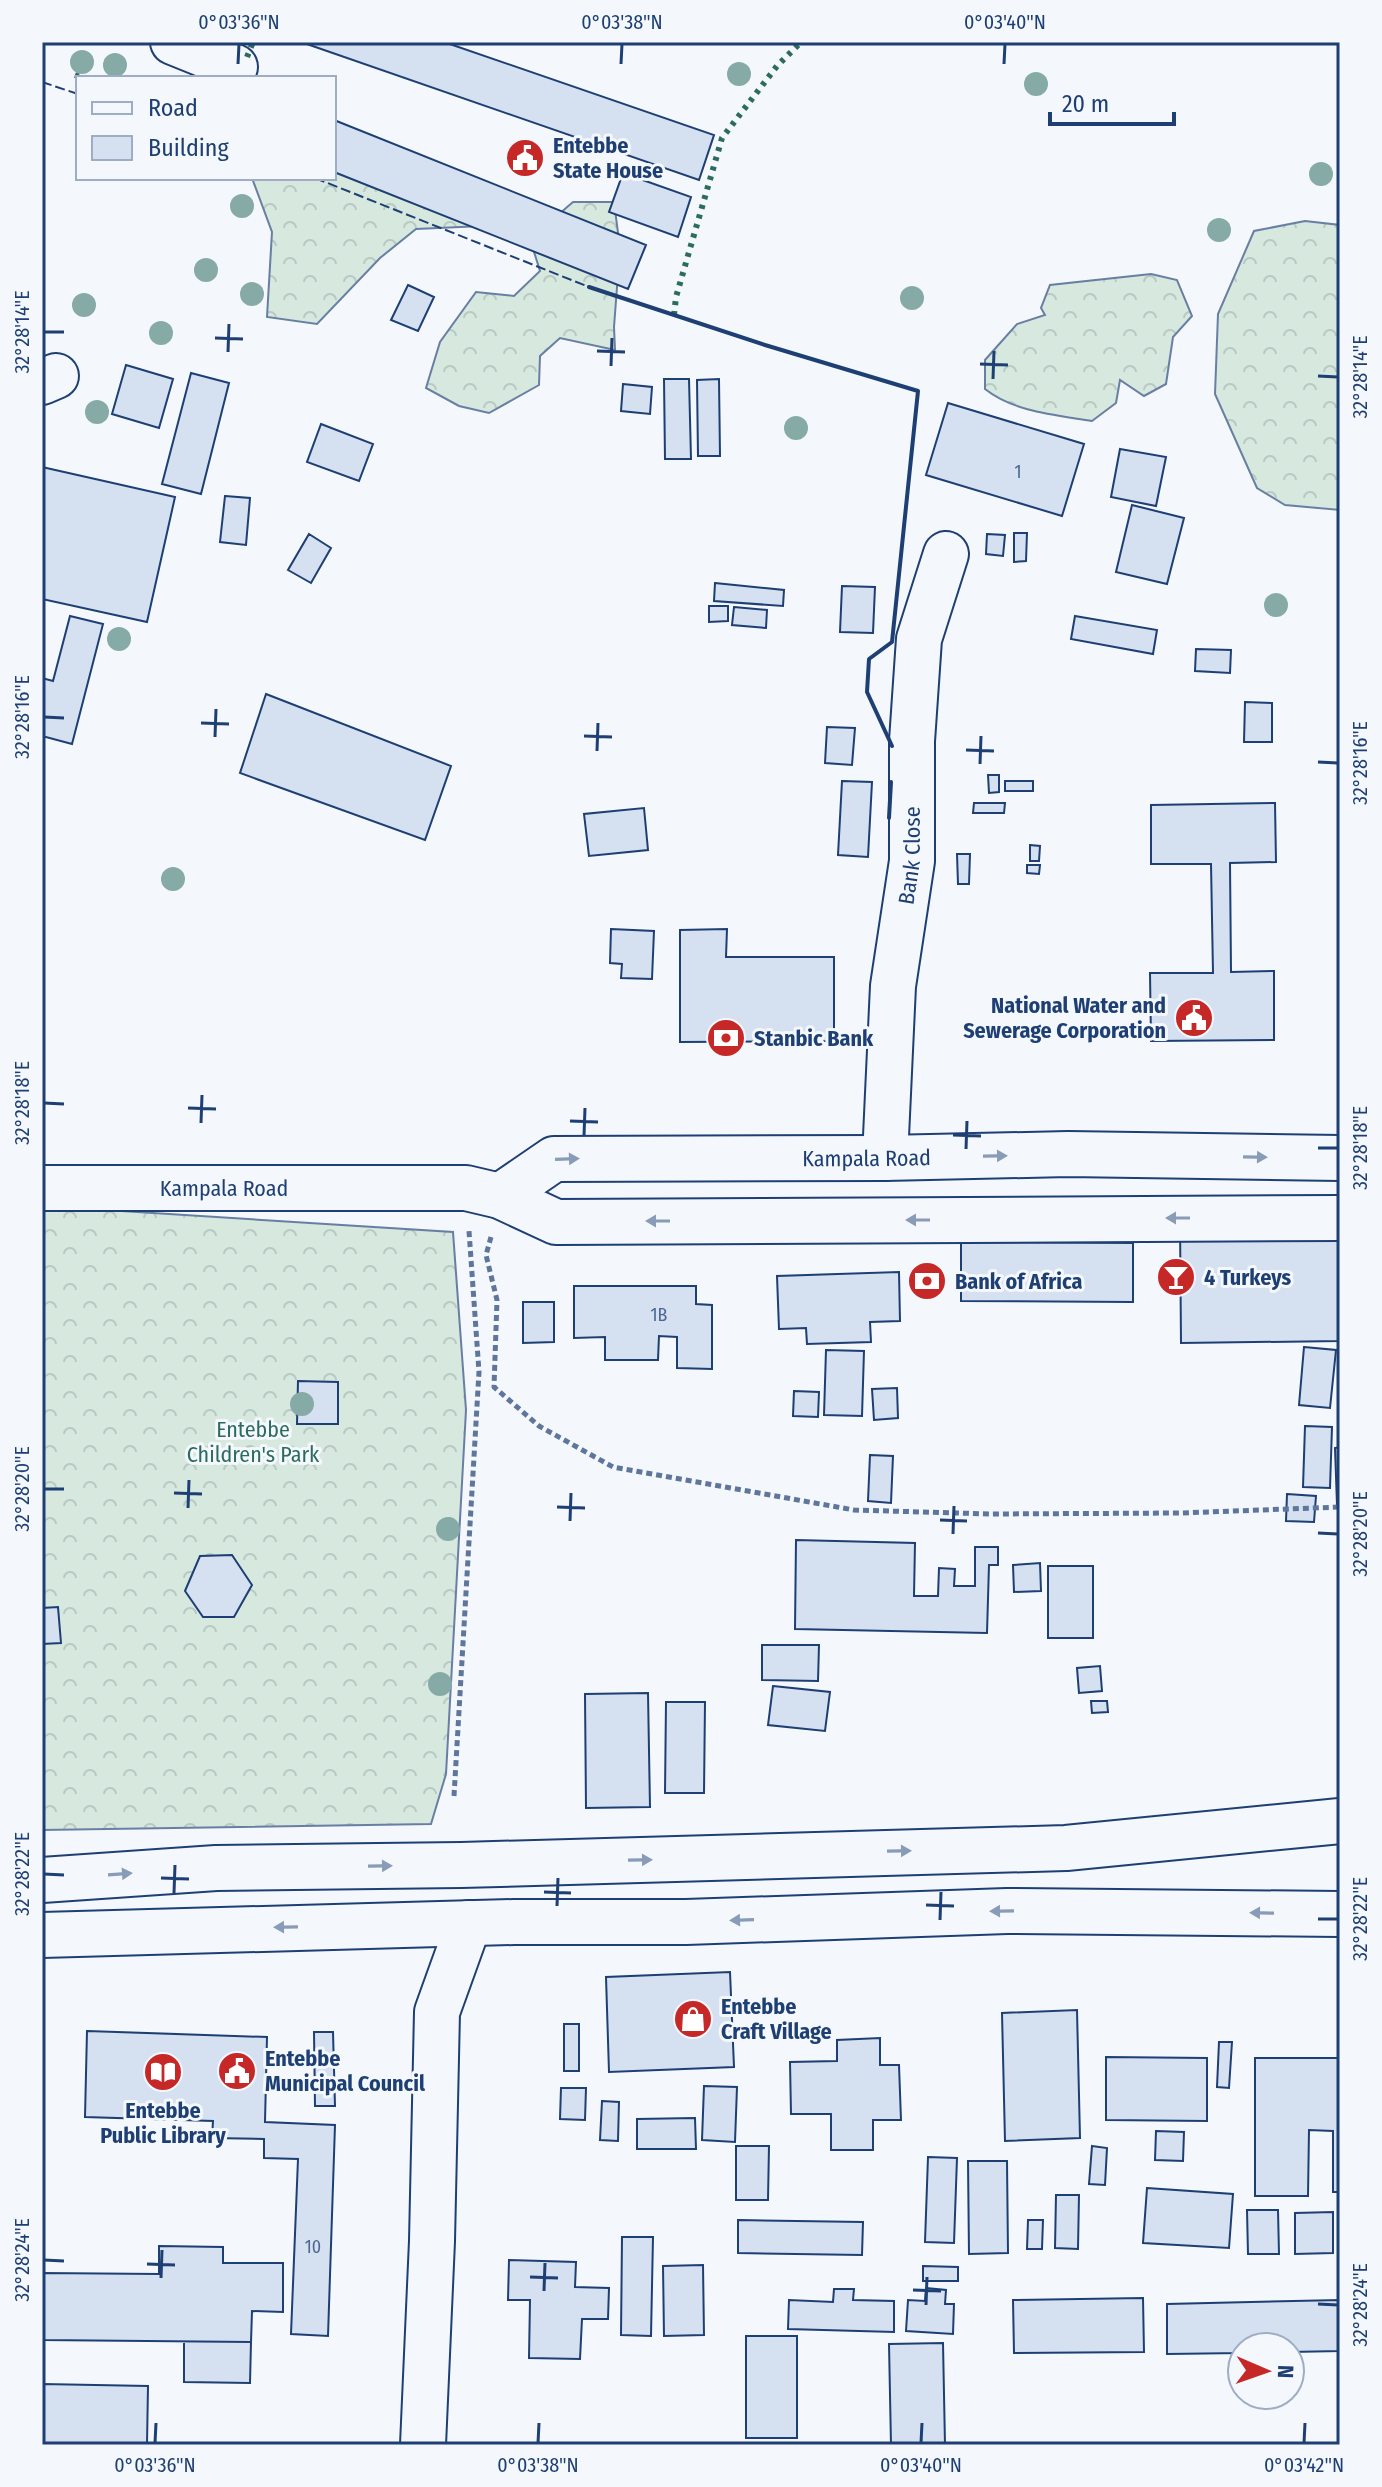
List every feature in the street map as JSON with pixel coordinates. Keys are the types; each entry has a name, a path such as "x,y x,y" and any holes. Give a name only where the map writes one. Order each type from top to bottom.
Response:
{"main road":[{"path":"173,42 235,67"},
{"name":"Bank Close","path":"885,1158 893,986 912,861 912,741 919,639 946,554"},
{"name":"Kampala Road","path":"483,1192 554,1159 1068,1154 1340,1158"},
{"name":"Kampala Road","path":"42,1188 483,1192 556,1222 1340,1218"},
{"path":"42,1880 216,1868 461,1865 1066,1848 1340,1821"},
{"path":"42,1935 469,1923 686,1922 1007,1911 1340,1914"},
{"path":"423,2445 432,2241 437,2012 469,1923"}],"path":[{"path":"483,1192 486,1255 497,1300 494,1387 539,1426 613,1467 854,1510 1038,1514 1340,1507"},
{"path":"454,1796 479,1372 483,1192"}],"green space":[{"path":"336,151 484,226 416,229 380,258 317,324 267,317 272,232 253,180 336,180"},
{"path":"573,202 614,202 620,248 615,350 560,338 540,356 539,385 489,413 459,406 426,388 440,342 476,292 514,296 540,271 530,239"},
{"path":"1305,221 1340,225 1340,510 1285,505 1257,488 1215,394 1218,314 1254,231"},
{"path":"1151,274 1177,280 1192,316 1173,337 1166,384 1144,396 1120,380 1116,403 1092,421 1022,408 985,389 985,360 1017,324 1045,315 1041,308 1050,285"},
{"name":"Entebbe Children's Park","path":"42,1206 453,1232 466,1410 446,1774 431,1824 42,1830"}],"building":[{"path":"301,42 444,42 714,135 699,180"},
{"path":"336,121 646,245 628,289 336,173"},
{"path":"623,173 691,197 678,237 609,212"},
{"path":"408,285 434,297 418,331 391,320"},
{"path":"126,365 173,379 159,428 112,414"},
{"path":"191,373 229,383 201,494 162,484"},
{"path":"664,379 689,379 691,459 665,459"},
{"path":"719,379 720,456 698,456 697,380"},
{"path":"623,384 652,387 650,414 621,411"},
{"path":"948,403 1084,444 1062,516 926,475"},
{"path":"321,424 373,444 359,481 307,462"},
{"path":"1120,449 1166,457 1156,506 1111,497"},
{"path":"42,467 175,497 147,622 42,599"},
{"path":"225,496 250,498 246,545 220,542"},
{"path":"1132,505 1184,518 1167,584 1116,572"},
{"path":"1014,533 1027,533 1026,561 1014,562"},
{"path":"309,534 331,548 311,583 288,570"},
{"path":"987,534 1005,535 1003,556 986,554"},
{"path":"715,583 784,590 783,606 714,601"},
{"path":"842,586 875,587 873,633 840,632"},
{"path":"709,606 728,606 728,621 709,622"},
{"path":"734,607 767,610 766,628 732,625"},
{"path":"70,616 103,624 72,744 42,736 42,678 53,681"},
{"path":"1075,616 1157,630 1153,654 1071,639"},
{"path":"1196,649 1231,650 1230,673 1195,671"},
{"path":"266,694 451,766 425,840 240,773"},
{"path":"1245,702 1272,703 1272,742 1244,742"},
{"path":"827,727 855,728 852,765 825,763"},
{"path":"988,775 999,775 999,792 989,793"},
{"path":"842,781 872,782 868,857 838,855"},
{"path":"1005,781 1033,781 1033,791 1005,791"},
{"path":"974,803 1005,803 1004,813 973,813"},
{"path":"1275,803 1276,862 1230,863 1231,972 1274,971 1274,1040 1151,1041 1150,973 1213,973 1211,864 1151,864 1151,805"},
{"path":"644,808 648,850 589,856 584,814"},
{"path":"1030,845 1040,846 1039,861 1030,861"},
{"path":"957,854 970,854 969,884 958,884"},
{"path":"1027,865 1040,865 1039,874 1027,873"},
{"path":"611,929 654,931 652,979 621,978 622,964 610,963"},
{"path":"727,929 726,957 834,957 834,1041 680,1042 680,930"},
{"path":"1340,1219 1340,1341 1181,1343 1180,1221"},
{"path":"961,1242 1133,1243 1133,1302 961,1301"},
{"path":"899,1272 900,1321 870,1322 871,1342 807,1344 806,1328 779,1329 777,1276"},
{"path":"574,1286 696,1286 696,1304 712,1305 712,1369 677,1368 677,1337 659,1336 658,1360 605,1360 605,1337 574,1338"},
{"path":"523,1302 554,1302 554,1342 523,1343"},
{"path":"1304,1347 1336,1350 1330,1408 1299,1405"},
{"path":"826,1350 864,1351 862,1416 824,1415"},
{"path":"298,1381 338,1382 338,1424 297,1424"},
{"path":"897,1388 898,1418 874,1420 872,1389"},
{"path":"794,1391 819,1392 818,1417 793,1416"},
{"path":"1305,1426 1332,1427 1330,1488 1303,1487"},
{"path":"1340,1447 1340,1504 1337,1505 1335,1448"},
{"path":"870,1455 893,1456 891,1503 868,1501"},
{"path":"1287,1494 1316,1496 1314,1522 1286,1521"},
{"path":"796,1540 915,1543 914,1596 938,1596 939,1568 955,1569 954,1586 975,1586 975,1547 998,1547 998,1565 989,1565 987,1633 795,1629"},
{"path":"232,1555 252,1585 234,1617 203,1617 185,1591 200,1556"},
{"path":"1040,1563 1041,1591 1014,1592 1013,1565"},
{"path":"1048,1566 1093,1566 1093,1638 1048,1638"},
{"path":"58,1607 61,1643 42,1644 42,1608"},
{"path":"762,1645 819,1645 818,1681 762,1680"},
{"path":"1100,1666 1102,1691 1079,1693 1077,1668"},
{"path":"773,1686 830,1692 825,1731 768,1725"},
{"path":"648,1693 650,1807 586,1808 585,1694"},
{"path":"1091,1701 1107,1701 1108,1712 1092,1713"},
{"path":"666,1702 705,1702 704,1793 665,1793"},
{"path":"730,1972 734,2067 609,2072 606,1977"},
{"path":"1077,2010 1080,2138 1005,2141 1002,2013"},
{"path":"564,2024 579,2024 579,2071 564,2071"},
{"path":"87,2031 267,2037 265,2122 335,2125 328,2336 291,2334 298,2159 264,2158 264,2139 212,2138 213,2121 85,2117"},
{"path":"314,2032 333,2032 335,2106 315,2106"},
{"path":"880,2038 880,2065 899,2065 901,2120 873,2120 873,2150 831,2150 831,2114 791,2114 790,2062 837,2061 837,2040"},
{"path":"1219,2042 1232,2042 1229,2088 1217,2087"},
{"path":"1106,2057 1207,2058 1207,2121 1106,2120"},
{"path":"1255,2058 1340,2058 1340,2192 1333,2192 1333,2131 1309,2130 1308,2196 1255,2196"},
{"path":"704,2086 737,2087 735,2142 702,2140"},
{"path":"561,2088 586,2088 585,2120 560,2119"},
{"path":"602,2101 619,2102 618,2141 600,2140"},
{"path":"695,2118 696,2149 637,2149 637,2119"},
{"path":"1156,2131 1184,2132 1183,2161 1155,2160"},
{"path":"736,2146 769,2146 768,2200 736,2200"},
{"path":"1092,2146 1107,2148 1105,2185 1089,2184"},
{"path":"928,2157 957,2158 954,2243 925,2242"},
{"path":"968,2161 1007,2161 1008,2253 969,2254"},
{"path":"1147,2188 1233,2194 1229,2248 1143,2243"},
{"path":"1056,2195 1079,2195 1078,2249 1055,2248"},
{"path":"1247,2210 1278,2210 1279,2254 1248,2254"},
{"path":"1333,2212 1333,2253 1295,2254 1295,2213"},
{"path":"738,2220 863,2222 862,2255 738,2253"},
{"path":"1028,2220 1043,2220 1042,2249 1027,2249"},
{"path":"622,2237 653,2237 651,2336 621,2335"},
{"path":"159,2246 223,2247 223,2263 283,2263 283,2312 252,2311 251,2342 42,2340 42,2273 159,2274"},
{"path":"509,2260 576,2262 575,2287 609,2288 608,2319 582,2319 580,2359 529,2358 530,2300 508,2300"},
{"path":"703,2265 704,2335 664,2336 663,2266"},
{"path":"923,2266 958,2267 958,2281 923,2281"},
{"path":"926,2288 946,2290 945,2304 954,2304 953,2334 906,2331 908,2300 925,2301"},
{"path":"834,2289 854,2289 853,2300 894,2301 894,2332 788,2329 789,2300 833,2302"},
{"path":"1143,2298 1144,2352 1014,2353 1013,2300"},
{"path":"1340,2300 1340,2351 1306,2352 1306,2331 1226,2331 1226,2353 1167,2354 1167,2304"},
{"path":"746,2336 797,2336 797,2438 746,2438"},
{"path":"184,2342 251,2342 250,2383 184,2382"},
{"path":"943,2343 945,2445 891,2445 889,2344"},
{"path":"42,2384 148,2386 147,2445 42,2445"}],"hedge":[{"path":"247,57 253,42"},
{"path":"674,315 676,297 722,138 777,66 801,42"}],"fence":[{"path":"42,82 76,93"},
{"path":"320,180 589,287"}],"wall":[{"path":"589,287 918,391 892,642 869,659 867,692 892,746"},
{"path":"889,818 891,782"}],"place":[{"name":"Entebbe State House","path":"525,158"},
{"name":"National Water and Sewerage Corporation","path":"1194,1018"},
{"name":"Stanbic Bank","path":"726,1038"},
{"name":"4 Turkeys","path":"1176,1277"},
{"name":"Bank of Africa","path":"927,1281"},
{"name":"Entebbe Craft Village","path":"693,2019"},
{"name":"Entebbe Municipal Council","path":"237,2071"},
{"name":"Entebbe Public Library","path":"163,2072"}]}
